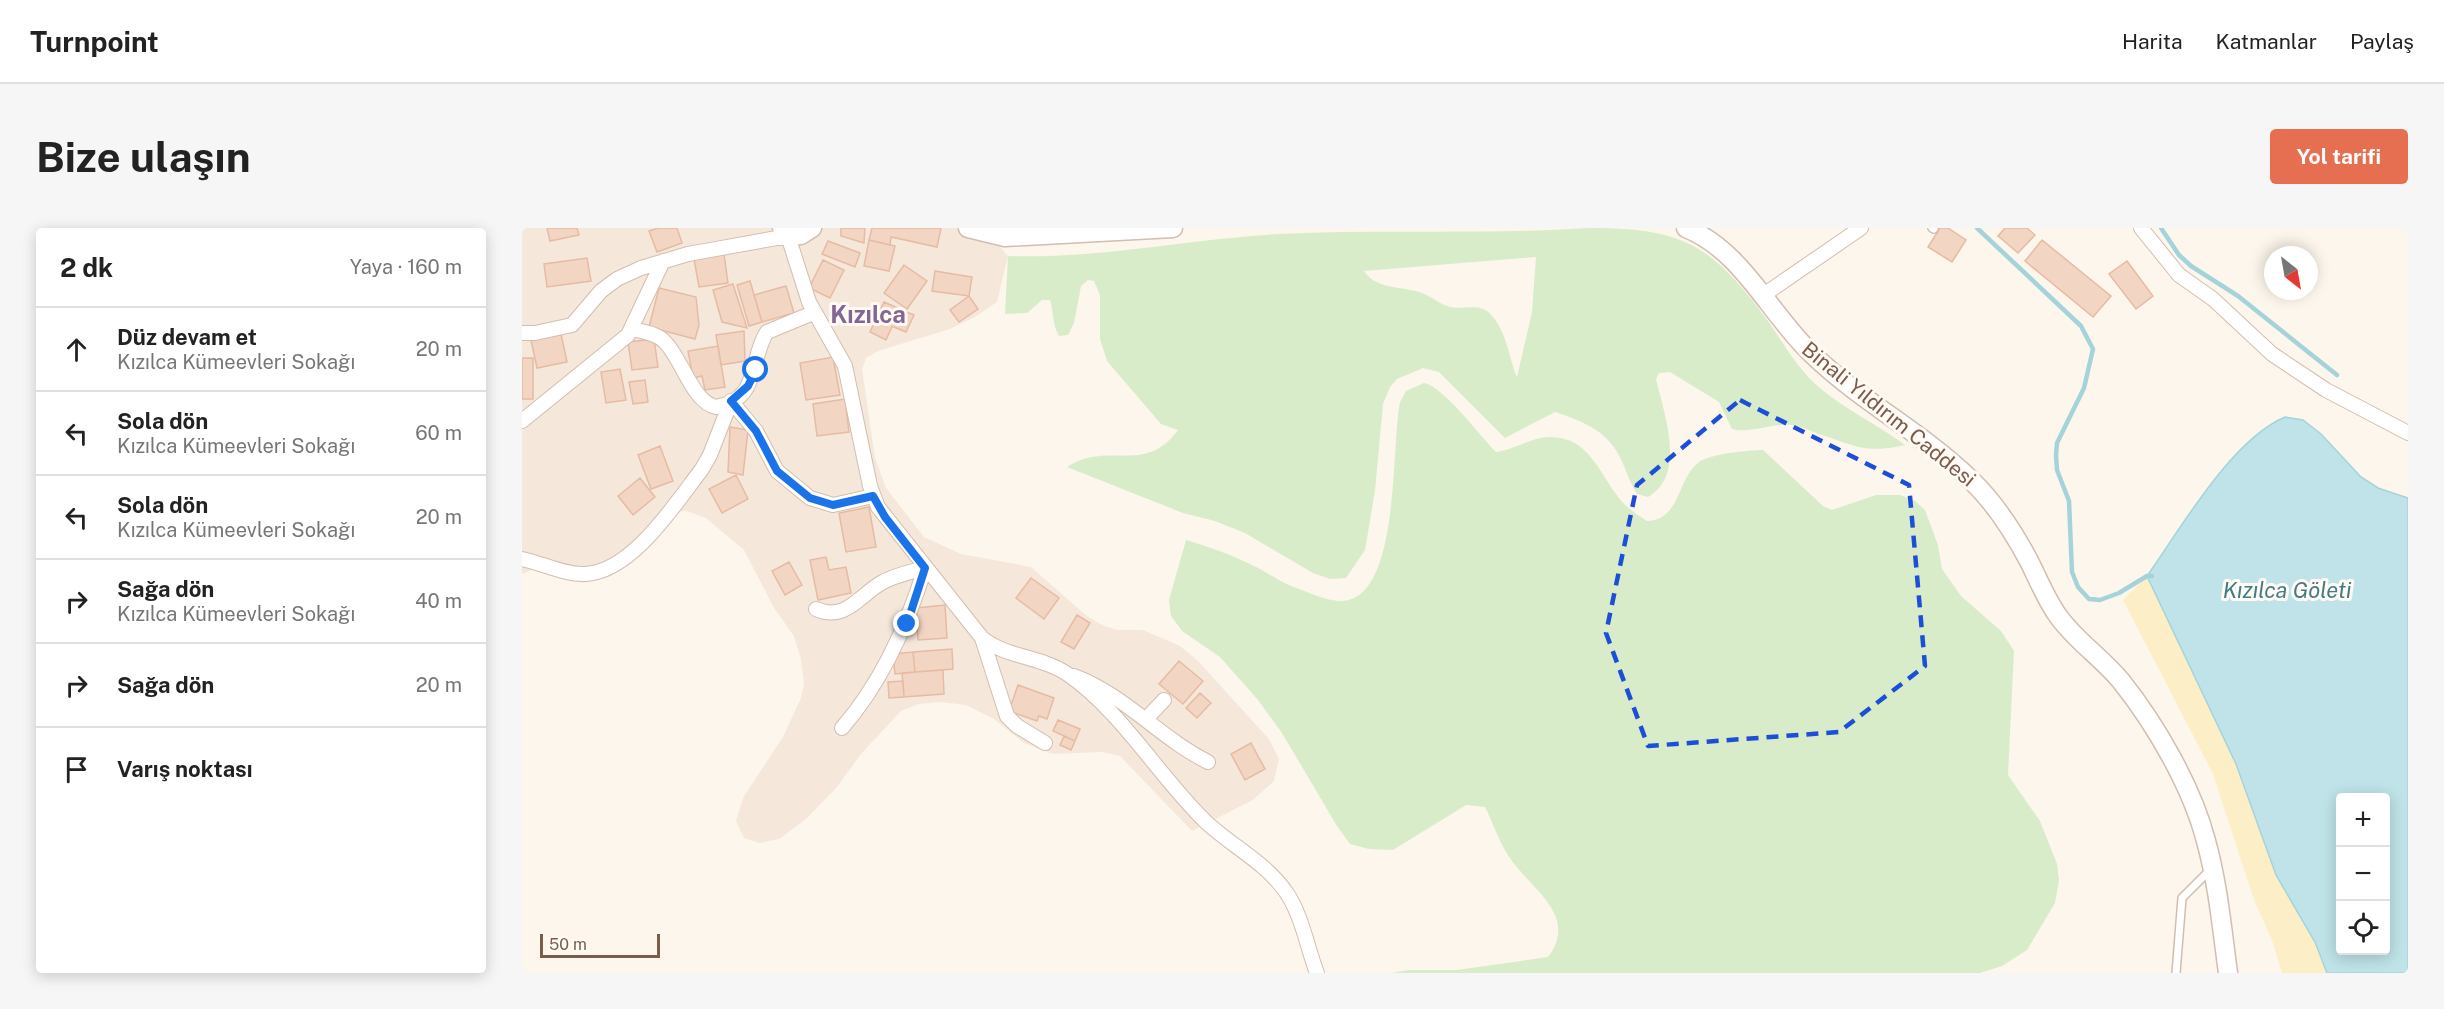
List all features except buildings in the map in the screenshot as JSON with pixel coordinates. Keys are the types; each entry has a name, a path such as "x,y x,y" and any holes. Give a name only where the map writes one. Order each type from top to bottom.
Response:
{"street":[{"path":"522,333 535,333 572,325 601,291 617,279 663,261 785,232 801,235 812,228"},
{"path":"968,228 1005,237 1173,228"},
{"name":"Binali Yıldırım Caddesi","path":"1686,228 1714,244 1829,371 1925,440 1990,498 2011,528 2058,616 2120,680 2142,711 2194,805 2213,868 2228,973"},
{"path":"1761,296 1861,228"},
{"path":"2141,228 2179,274 2213,299 2272,354 2326,390 2408,433"},
{"path":"785,232 813,313 845,366 873,496 885,517 925,568 982,638 1000,650 1062,671 1107,691 1181,747 1208,762"},
{"path":"522,422 633,329 663,261"},
{"path":"522,559 584,574 608,568 631,554 702,469 710,455 731,401 752,379 767,332 813,313"},
{"path":"633,329 664,341 679,359 702,400 716,407 731,401"},
{"path":"731,401 756,431 777,471 810,498 833,505 873,496"},
{"path":"816,609 826,613 845,610 883,582 925,568"},
{"path":"842,729 862,704 902,635 925,568"},
{"path":"982,638 1007,716 1017,726 1045,743"},
{"path":"1062,671 1130,734 1207,823 1277,881 1294,907 1317,973"},
{"path":"1146,719 1164,700"}],"lane":[{"path":"2176,973 2181,898 2213,868"}],"highlighted area":[{"path":"1740,400 1909,485 1925,666 1839,732 1648,746 1606,633 1637,485"}],"shaded area":[{"path":"522,228 984,228 1008,256 997,302 975,317 950,329 878,351 866,358 862,369 875,458 886,488 924,537 961,554 1031,567 1087,616 1102,625 1117,630 1143,630 1180,646 1198,661 1269,739 1279,759 1274,781 1253,800 1192,831 1120,756 1102,752 1053,754 1024,743 994,719 966,705 940,702 919,704 901,711 861,754 837,787 806,819 779,839 760,843 744,838 736,821 744,796 783,737 801,698 804,685 801,660 794,636 774,608 744,550 706,518 684,510 665,521 636,555 611,576 584,583 534,569 522,574"}],"green space":[{"path":"1589,228 1649,232 1673,237 1693,246 1712,258 1730,274 1768,321 1808,377 1830,396 1905,445 1870,449 1792,425 1746,430 1732,429 1719,402 1670,372 1659,373 1656,379 1670,442 1670,459 1667,474 1660,487 1648,497 1637,494 1612,444 1590,426 1555,412 1505,438 1439,372 1423,368 1397,379 1390,387 1383,404 1375,491 1365,550 1346,578 1330,579 1313,573 1245,533 1215,521 1183,513 1067,467 1097,456 1139,455 1152,451 1165,444 1178,430 1161,424 1107,361 1100,339 1100,295 1094,281 1088,280 1081,286 1074,323 1068,335 1059,336 1050,300 1042,300 1027,313 1005,314 1008,256 1076,255 1279,234","holes":["1536,257 1532,312 1517,377 1502,331 1488,312 1477,308 1447,306 1422,293 1390,287 1375,281 1364,271"]},
{"path":"1424,383 1432,386 1451,402 1496,452 1549,437 1573,442 1590,456 1622,502 1647,521 1658,519 1666,514 1678,497 1686,478 1699,462 1720,455 1757,450 1763,450 1823,506 1832,510 1876,495 1900,495 1915,501 1925,510 1938,545 1942,569 1961,596 2001,631 2014,651 2008,775 2040,821 2057,864 2059,880 2055,903 2027,950 2002,966 1980,973 1392,973 1408,970 1457,970 1548,957 1556,943 1558,929 1556,917 1541,894 1508,855 1485,807 1466,805 1393,850 1369,849 1350,844 1282,733 1258,700 1220,657 1182,631 1171,616 1169,600 1186,540 1237,558 1286,584 1324,598 1343,601 1362,593 1375,574 1384,547 1390,515 1400,402 1406,391"}],"sand":[{"path":"2147,576 2236,764 2276,875 2315,942 2327,973 2282,973 2272,940 2254,900 2213,774 2123,600"}],"water":[{"name":"Kızılca Göleti","path":"2285,417 2303,420 2321,434 2361,477 2378,488 2408,498 2408,973 2327,973 2315,942 2276,875 2236,764 2147,576 2208,487 2245,445 2265,428"}],"waterway":[{"path":"1977,228 2081,326 2093,349 2084,388 2057,443 2056,455 2057,470 2069,501 2072,572 2078,587 2089,599 2100,600 2119,593 2147,576 2152,576"},
{"path":"2161,228 2179,255 2191,266 2238,296 2337,375"}],"district":[{"name":"Kızılca","path":"868,314"}],"route":[{"path":"756,370 748,386 731,401 756,431 777,471 816,502 833,505 873,496 885,517 925,568 907,624"}]}
